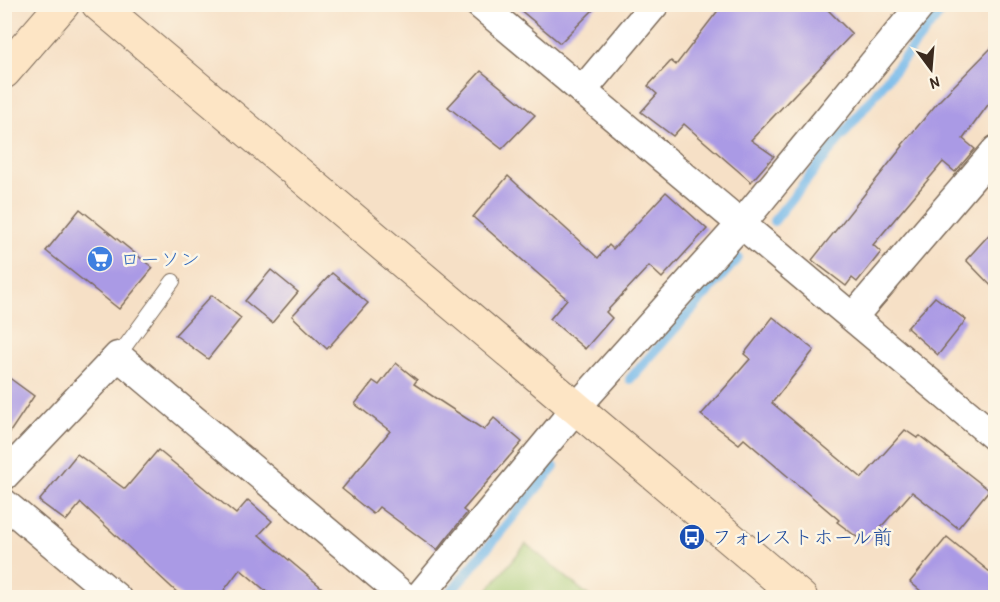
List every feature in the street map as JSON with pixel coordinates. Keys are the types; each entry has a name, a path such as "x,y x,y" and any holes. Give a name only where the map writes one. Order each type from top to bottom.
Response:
{"street":[{"path":"4,72 63,4"},
{"path":"98,4 575,410 801,597"},
{"path":"479,4 854,316 996,438"},
{"path":"583,90 655,4"},
{"path":"418,597 575,410 742,223 922,4"},
{"path":"854,316 996,150"},
{"path":"4,476 118,356 406,597"},
{"path":"4,502 117,597"}],"lane":[{"path":"118,356 173,281"}],"green space":[{"path":"526,544 590,597 482,597"}],"building":[{"path":"513,4 599,4 560,43"},
{"path":"723,4 822,4 852,34 751,140 774,156 751,182 684,124 673,136 641,112 657,94 648,86 671,61 676,65"},
{"path":"996,43 996,94 963,139 975,149 955,172 943,162 873,245 881,252 857,282 852,278 846,286 812,260 939,101"},
{"path":"481,71 535,115 502,149 448,107"},
{"path":"508,176 598,258 609,245 613,249 666,192 707,229 662,278 649,266 606,312 612,318 585,349 550,319 567,299 473,217"},
{"name":"ローソン","path":"80,209 153,268 119,309 46,251"},
{"path":"996,227 996,291 966,260"},
{"path":"271,270 298,292 272,323 245,301"},
{"path":"332,273 368,303 327,349 292,316"},
{"path":"212,295 241,318 208,359 175,335"},
{"path":"935,297 966,320 938,355 907,328"},
{"path":"773,317 814,350 772,403 862,478 905,430 917,438 920,436 989,490 958,528 912,492 866,544 837,522 839,520 744,439 739,444 701,415 750,359 744,354"},
{"path":"396,363 417,380 414,384 484,430 494,418 522,442 463,510 467,513 437,550 379,507 373,514 342,489 390,431 355,404 373,381 379,385"},
{"path":"4,374 34,396 4,441"},
{"path":"158,450 236,514 248,500 272,521 259,535 333,597 273,597 240,569 219,597 182,597 81,503 66,521 39,501 77,454 125,489"},
{"path":"947,537 996,577 996,597 928,597 910,582"}],"waterway":[{"path":"774,221 947,4"},
{"path":"630,379 738,258"},
{"path":"446,598 554,467"}],"place":[{"name":"ローソン","path":"100,259"},
{"name":"フォレストホール前","path":"692,537"}]}
